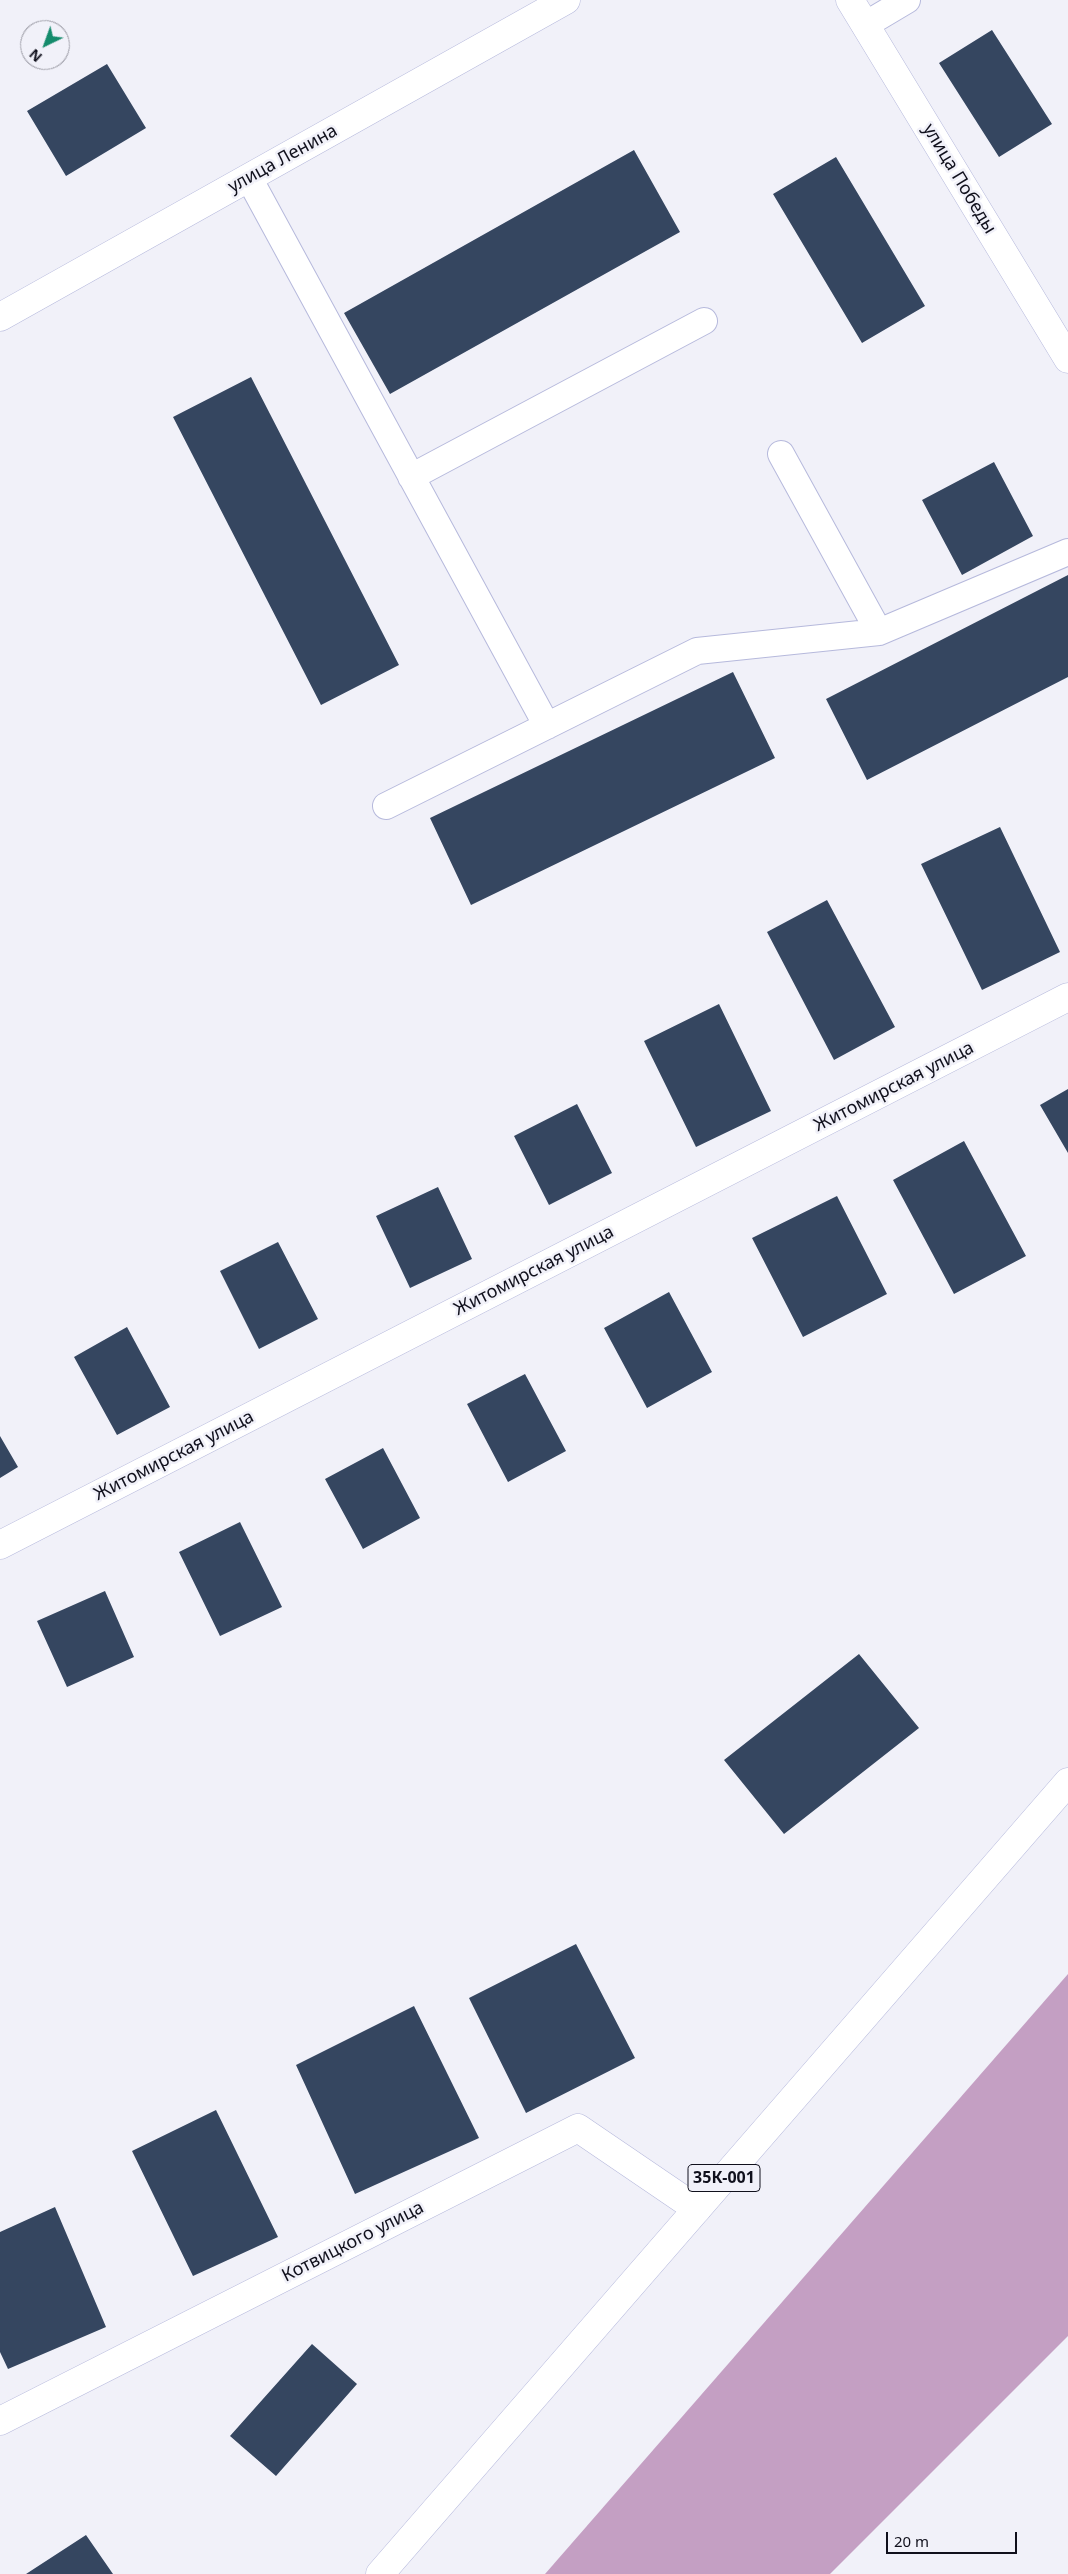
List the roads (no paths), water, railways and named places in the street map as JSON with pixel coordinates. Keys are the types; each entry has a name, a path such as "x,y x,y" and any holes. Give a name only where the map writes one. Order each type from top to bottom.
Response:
{"main road":[{"name":"улица Ленина","path":"0,317 566,0"},
{"name":"улица Победы","path":"850,0 1068,359"},
{"name":"Житомирская улица","path":"0,1545 1068,998"},
{"name":"35К-001","path":"380,2574 1068,1782"},
{"name":"Котвицкого улица","path":"0,2421 578,2128 697,2209"}],"lane":[{"path":"865,25 907,0"},
{"path":"249,178 547,726"},
{"path":"411,477 704,321"},
{"path":"781,454 879,632"},
{"path":"386,806 698,651 879,632 1068,552"}]}
